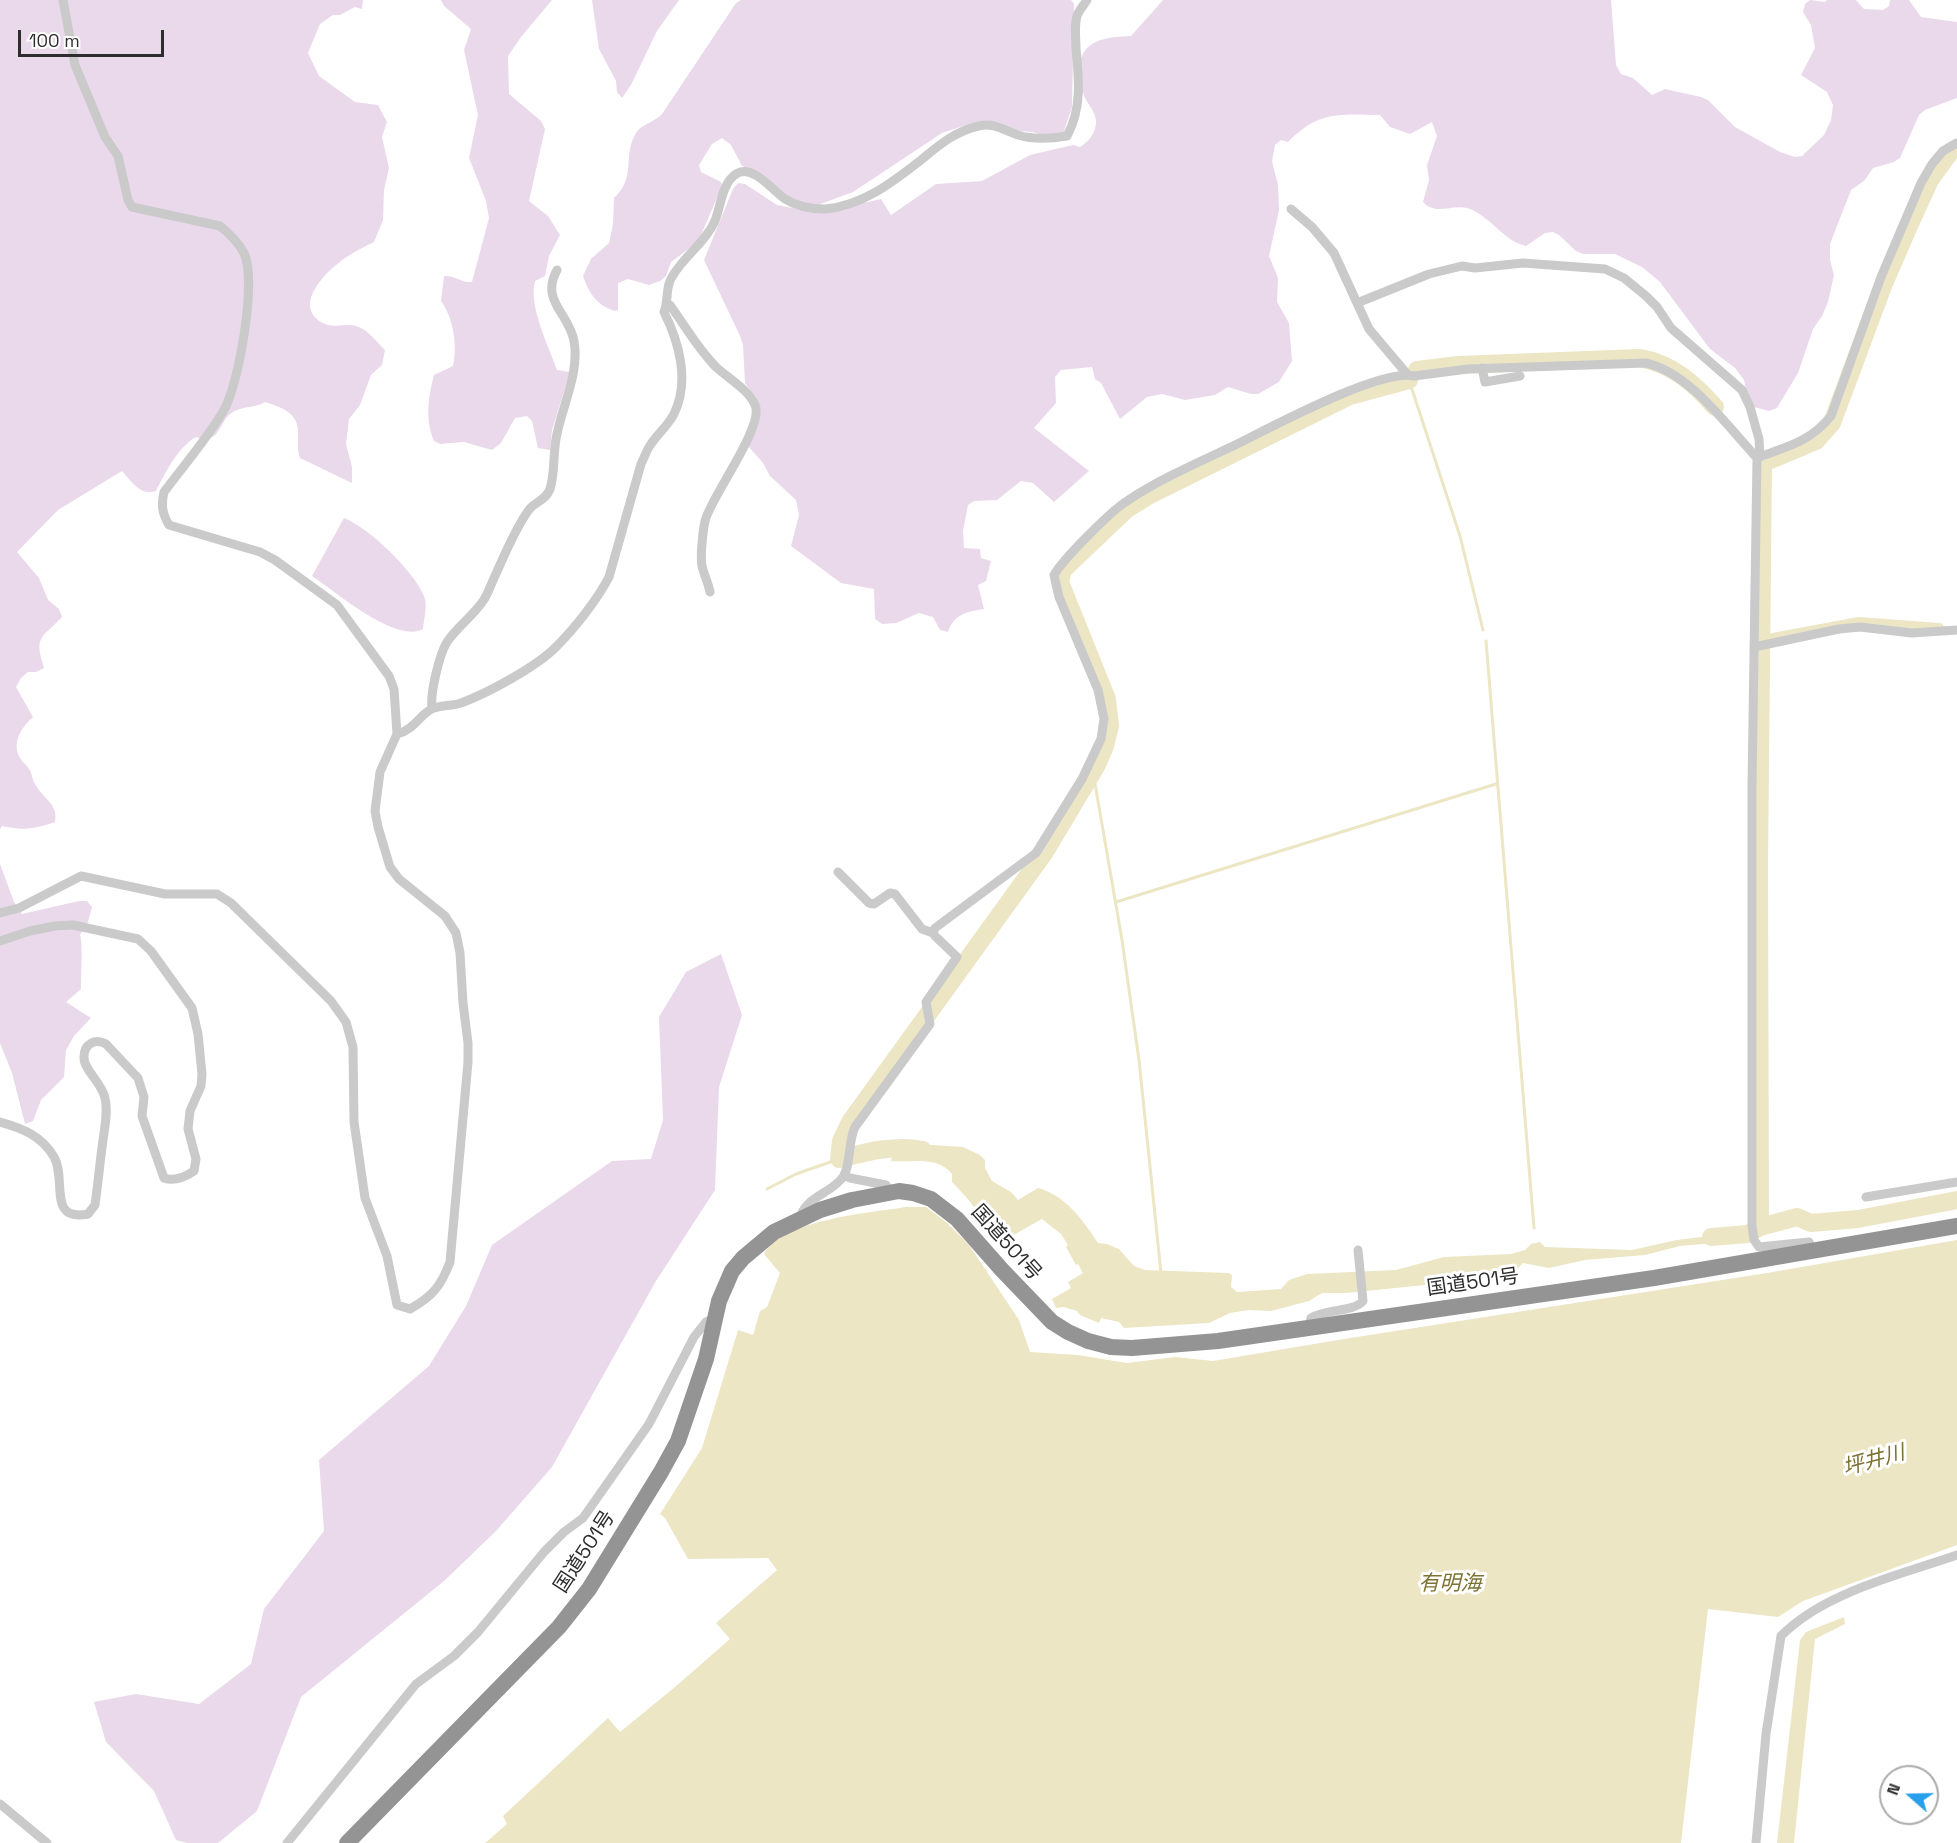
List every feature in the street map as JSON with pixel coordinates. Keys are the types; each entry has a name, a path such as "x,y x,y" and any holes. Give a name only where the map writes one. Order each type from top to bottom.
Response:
{"highway":[{"name":"国道501号","path":"347,1843 559,1627 589,1589 678,1441 706,1359 713,1319 725,1285 743,1258 774,1232 800,1218 852,1200 890,1192 913,1193 932,1199 957,1219 1039,1310 1068,1332 1088,1341 1112,1347 1156,1347 1309,1328 1653,1278 1957,1226"}],"street":[{"path":"0,913 19,908 81,876 165,894 218,894 231,903 331,1001 346,1022 353,1047 354,1122 365,1198 387,1256 397,1305 410,1309 428,1298 443,1280 450,1262 468,1043 460,953 456,933 445,916 399,879 390,867 378,827 375,811 380,772 397,734 394,689 389,676 337,605 275,560 260,552 168,525 163,515 161,504 165,492 224,410 234,385 242,354 249,283 245,255 232,235 220,226 132,207 128,200 118,156 105,137 75,65 63,0"},
{"path":"397,734 408,731 432,708 458,704 484,694 528,668 555,648 601,591 609,576 641,464 649,447 674,414 681,388 682,361 672,327 664,312 668,285 671,277 713,224 728,182 736,174 744,171 753,174 787,200 811,208 825,209 874,195 944,140 980,125 994,125 1019,135 1047,139 1067,136 1078,108 1075,28 1078,14 1087,0"},
{"path":"1758,457 1809,437 1823,426 1830,416 1881,277 1922,183 1932,164 1943,151 1957,143"},
{"path":"1291,209 1312,227 1334,253 1369,329 1407,374"},
{"path":"1357,303 1429,274 1462,266 1475,268 1523,263 1605,269 1624,278 1646,296 1658,307 1671,328 1742,390 1750,407 1759,439 1759,647 1752,786 1752,1225 1754,1240 1759,1247 1809,1242 1814,1252"},
{"path":"432,708 431,700 446,643 483,601 529,508 541,501 550,491 556,438 569,393 575,357 574,340 553,299 551,290 552,279 557,270"},
{"path":"666,306 670,305 703,352 717,368 742,389 755,405 756,411 747,440 705,519 701,566 708,580 710,592"},
{"path":"933,933 934,928 1036,852 1082,779 1101,739 1104,720 1098,690 1059,597 1054,576 1058,567 1118,507 1159,482 1328,399 1368,384 1407,374 1414,376 1482,368 1646,363 1658,366 1690,386 1758,457"},
{"path":"1482,368 1485,382 1520,376"},
{"path":"1759,647 1850,628 1929,633 1957,630"},
{"path":"800,1218 804,1206 835,1185 845,1171 851,1136 855,1127 930,1024 926,1002 957,957 933,933 922,929 896,894 890,893 874,904 869,903 838,872"},
{"path":"0,942 30,931 73,925 138,939 151,951 192,1008 198,1034 202,1074 201,1086 190,1110 188,1129 196,1159 194,1171 183,1178 170,1180 164,1178 142,1116 144,1096 138,1078 101,1041 92,1042 86,1048 85,1064 102,1086 107,1110 95,1205 88,1214 76,1216 66,1212 62,1205 60,1175 55,1158 42,1141 22,1128 0,1122"},
{"path":"845,1171 886,1185 890,1192"},
{"path":"1866,1197 1957,1182"},
{"path":"1309,1328 1311,1318 1320,1312 1358,1306 1363,1301 1358,1250"},
{"path":"287,1843 416,1684 454,1656 485,1623 544,1552 564,1532 583,1518 649,1424 694,1337 705,1322 713,1319"},
{"path":"1756,1843 1766,1734 1781,1636 1792,1625 1820,1606 1957,1555"},
{"path":"0,1804 47,1843"}],"shaded area":[{"path":"0,0 363,0 362,9 355,7 340,15 333,15 320,24 308,53 319,76 355,102 378,105 387,122 382,137 389,168 384,190 383,220 374,242 333,267 317,286 310,305 313,314 321,322 331,326 354,325 359,327 385,350 382,365 371,375 360,405 349,419 346,444 352,467 352,483 300,458 296,420 283,409 265,402 233,412 210,438 196,437 189,441 173,461 156,491 141,490 122,471 58,510 17,552 39,578 48,600 59,609 62,617 41,639 40,650 44,668 36,672 28,672 16,687 33,717 19,735 18,752 37,788 52,805 56,815 55,822 23,829 2,826 0,829"},
{"path":"441,0 552,0 508,56 509,94 541,121 545,129 529,201 548,216 560,235 549,256 545,276 535,281 534,291 534,302 540,326 557,370 570,372 552,430 550,450 538,448 532,421 527,416 515,418 501,443 492,450 464,442 440,444 434,441 429,425 428,408 434,375 453,366 454,358 455,341 451,323 441,301 444,276 472,282 489,218 486,201 469,158 478,115 464,50 471,29 444,6"},
{"path":"592,0 679,0 657,31 631,85 622,98 617,92 616,81 599,49"},
{"path":"741,0 1071,0 1074,4 1072,107 1062,137 1055,139 1032,132 972,123 942,133 853,192 815,206 772,194 753,170 742,166 731,145 722,138 712,144 699,165 701,172 721,182 722,186 698,242 671,262 666,276 660,281 649,285 628,279 618,283 618,310 615,311 594,298 583,276 591,259 609,243 613,224 614,198 625,182 632,142 638,130 662,114 736,3"},
{"path":"1163,0 1611,0 1616,65 1621,74 1633,78 1652,95 1665,89 1708,100 1735,127 1780,152 1795,157 1802,156 1824,135 1831,120 1833,105 1827,92 1801,75 1815,48 1811,25 1803,12 1805,4 1810,0 1825,2 1827,0 1856,0 1864,9 1883,10 1889,6 1890,0 1909,0 1921,17 1957,22 1957,98 1925,110 1919,115 1900,158 1873,168 1864,181 1851,190 1830,244 1830,260 1834,275 1828,302 1813,329 1798,373 1777,408 1769,411 1754,407 1749,402 1744,380 1735,368 1710,349 1660,282 1642,267 1615,254 1583,254 1553,232 1545,233 1526,246 1510,239 1475,211 1461,207 1438,209 1423,202 1429,180 1427,165 1437,136 1432,122 1410,134 1390,127 1380,115 1353,114 1330,116 1319,120 1288,142 1281,140 1275,145 1272,161 1278,185 1279,210 1269,256 1278,278 1277,302 1289,323 1292,361 1279,382 1258,394 1228,387 1215,395 1185,400 1162,394 1147,397 1120,419 1101,383 1095,379 1092,367 1061,370 1055,377 1056,403 1034,428 1089,471 1054,502 1033,483 1021,481 997,500 974,501 968,505 963,531 964,548 980,549 981,558 991,561 986,581 978,585 984,609 972,611 957,618 948,632 940,630 933,617 919,613 896,623 882,624 875,619 874,589 841,583 791,546 799,515 796,500 770,476 763,463 748,446 758,402 745,383 743,345 740,336 704,260 733,189 738,183 745,184 777,205 819,213 881,199 891,215 936,184 982,181 1030,155 1073,145 1080,147 1090,138 1096,125 1093,111 1084,96 1081,82 1081,58 1090,45 1113,37 1131,36"},
{"path":"344,518 377,540 401,563 419,586 426,607 423,629 411,632 382,623 312,576"},
{"path":"0,864 14,902 22,914 79,901 87,901 92,907 88,922 80,935 81,989 66,1002 91,1018 74,1036 66,1050 64,1077 41,1100 33,1121 25,1124 12,1073 0,1043"},
{"path":"721,954 742,1015 719,1087 715,1190 656,1281 552,1467 496,1531 444,1581 301,1697 257,1811 218,1843 187,1843 176,1840 154,1791 106,1742 94,1702 136,1694 199,1704 251,1664 264,1609 324,1531 319,1460 429,1366 466,1306 492,1245 612,1161 651,1159 663,1120 659,1017 686,972"}],"water":[{"path":"900,1146 963,1147 980,1155 985,1160 985,1168 992,1181 1011,1192 1018,1200 1038,1188 1057,1196 1080,1217 1098,1243 1119,1249 1134,1266 1145,1270 1229,1273 1232,1275 1231,1287 1237,1292 1281,1289 1289,1280 1307,1274 1396,1270 1444,1257 1511,1254 1540,1242 1545,1247 1632,1250 1677,1240 1733,1233 1734,1236 1714,1243 1680,1246 1645,1255 1585,1260 1549,1268 1523,1263 1515,1271 1504,1275 1346,1293 1322,1293 1309,1301 1271,1311 1249,1310 1230,1313 1209,1323 1124,1328 1119,1322 1101,1318 1099,1323 1080,1315 1077,1311 1064,1307 1056,1308 1052,1299 1071,1288 1068,1282 1083,1273 1078,1264 1076,1265 1061,1234 1042,1219 1001,1242 952,1182 952,1174 946,1168 931,1162 891,1161 892,1157 900,1152"},
{"name":"有明海","path":"906,1207 926,1207 946,1222 969,1245 1019,1320 1030,1352 1078,1355 1127,1363 1175,1357 1213,1361 1767,1273 1957,1240 1957,1545 1803,1601 1778,1617 1708,1609 1681,1843 485,1843 507,1824 503,1816 608,1718 620,1732 730,1639 716,1623 777,1570 768,1558 688,1559 665,1518 660,1514 702,1448 738,1330 753,1335 760,1311 767,1307 780,1273 764,1254 774,1242 808,1225 850,1215"},
{"path":"1844,1617 1845,1624 1815,1639 1794,1843 1777,1843 1800,1640 1806,1632"}],"waterway":[{"path":"1760,1227 1759,865 1763,465 1816,441 1832,423 1883,286 1909,226 1930,180 1951,151 1957,148"},
{"path":"1417,370 1458,365 1639,358 1672,369 1699,390 1715,407"},
{"path":"1409,380 1460,536 1483,630"},
{"path":"923,1150 892,1148 839,1159 841,1141 850,1122 1045,852 1097,765 1105,746 1110,726 1107,699 1060,582 1063,570 1127,509 1148,496 1350,396 1409,380"},
{"path":"1762,640 1859,622 1939,628"},
{"path":"1486,641 1534,1228"},
{"path":"1093,772 1122,940 1139,1060 1161,1273"},
{"path":"1116,902 1496,784"},
{"path":"767,1189 796,1174 839,1159"},
{"path":"1711,1237 1748,1234 1760,1227 1797,1217 1811,1223 1858,1219 1957,1200"}],"water label":[{"name":"坪井川","path":"1874,1461"}]}
